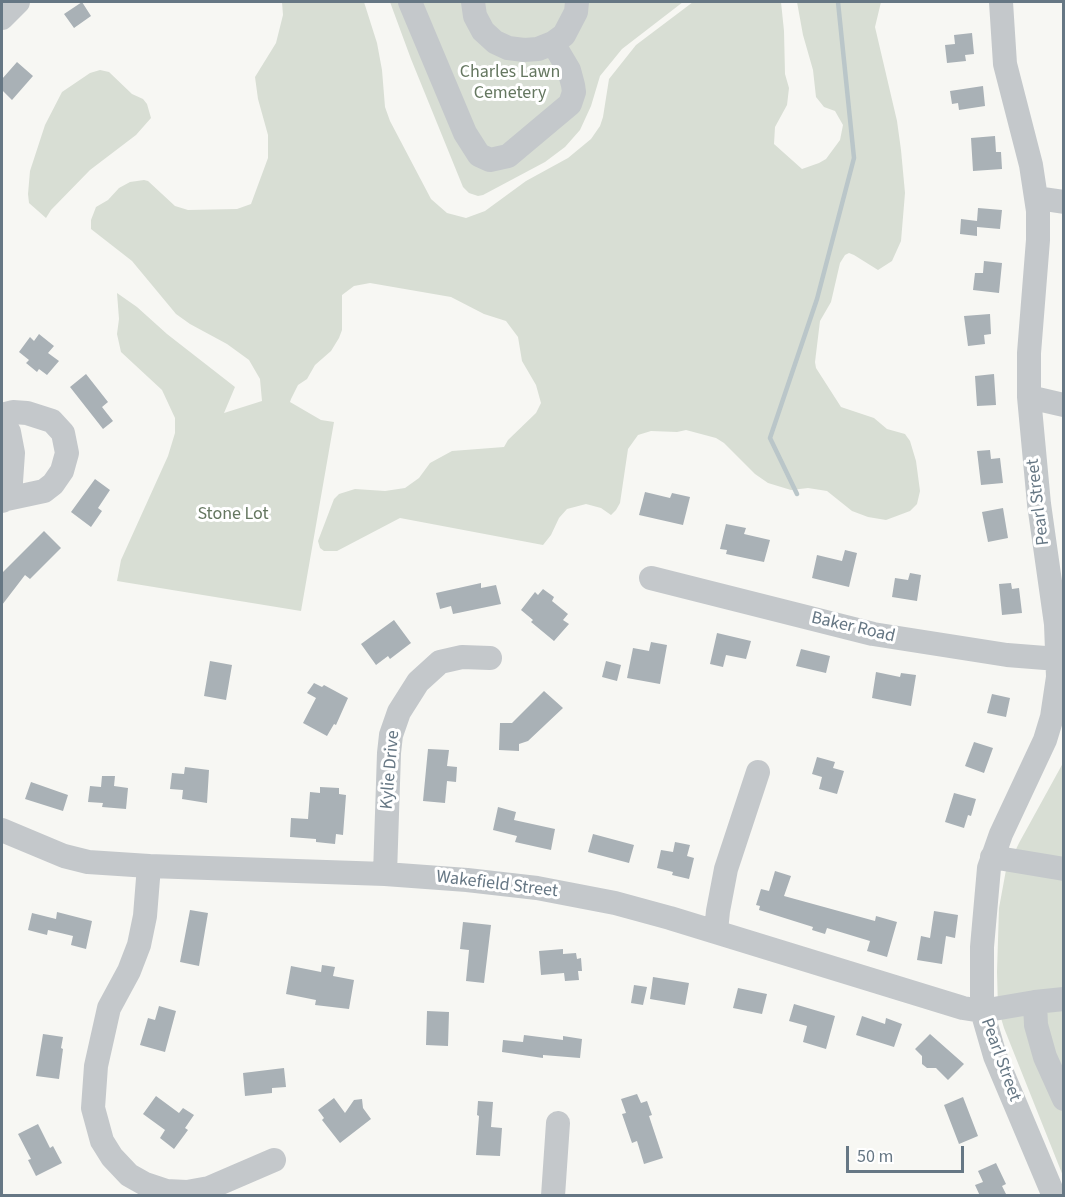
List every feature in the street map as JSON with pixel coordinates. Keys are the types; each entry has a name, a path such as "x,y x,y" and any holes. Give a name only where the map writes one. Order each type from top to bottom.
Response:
{"street":[{"path":"2,18 18,2"},
{"path":"410,2 465,133 479,155 490,160 508,156 570,104 574,92 569,70 553,42"},
{"path":"472,2 475,16 483,31 495,42 508,48 524,50 538,49 564,35 571,25 577,2"},
{"name":"Pearl Street","path":"1001,2 1005,64 1031,165 1037,198 1038,240 1029,344 1029,397 1039,504 1056,624 1058,718 1008,817 992,856 987,880 984,924 982,1011 995,1056 1054,1196"},
{"path":"1037,198 1064,202"},
{"path":"1029,397 1064,405"},
{"path":"2,415 13,412 27,413 52,421 63,433 67,453 62,471 44,491 2,501"},
{"path":"2,420 9,432 13,453 11,482 2,501"},
{"name":"Baker Road","path":"651,578 873,634 996,653 1058,659"},
{"name":"Kylie Drive","path":"385,874 389,753 391,735 399,712 410,691 435,665 445,660 462,657 490,658"},
{"path":"716,931 726,868 758,772"},
{"name":"Wakefield Street","path":"2,830 76,860 149,866 385,874 537,888 615,903 716,931 963,1008 982,1011"},
{"path":"992,856 1064,868"},
{"path":"149,866 145,916 139,945 129,971 109,1008 96,1066 93,1108 102,1141 112,1157 129,1175 145,1184 166,1191 188,1192 209,1188 274,1160"},
{"path":"982,1011 1064,999"},
{"path":"1035,1002 1036,1025 1042,1046 1064,1099"},
{"path":"553,1196 558,1123"}],"green space":[{"name":"Stone Lot","path":"282,2 364,2 377,43 385,107 390,121 431,199 447,213 466,218 485,211 526,181 568,158 591,139 603,117 609,79 636,45 693,2 781,2 785,74 789,88 787,105 775,127 774,144 802,169 819,163 826,159 840,140 843,125 835,111 824,107 816,97 813,70 797,2 881,2 875,27 897,121 901,150 905,193 901,241 892,261 878,270 854,255 849,253 845,255 840,263 831,302 820,321 815,362 816,368 841,407 874,418 887,429 905,434 910,441 916,461 920,491 917,504 910,511 886,520 868,517 852,511 827,491 808,488 791,490 768,483 716,438 686,430 651,431 638,435 628,449 620,503 616,510 611,515 601,508 586,504 567,509 543,545 400,518 337,551 324,551 320,548 318,541 334,499 339,494 355,489 385,491 405,488 419,478 430,463 452,451 504,447 508,440 536,413 541,403 536,385 522,361 518,337 506,321 484,314 451,297 370,283 354,286 342,295 342,330 339,338 331,351 315,365 307,379 298,385 290,402 321,420 334,422 301,611 117,581 121,560 168,456 175,433 175,418 162,390 121,352 117,334 119,319 117,293 235,387 224,413 262,401 260,379 249,360 227,344 176,314 132,261 91,229 91,220 96,207 108,200 119,188 130,182 144,180 148,181 175,206 188,210 237,209 251,204 268,158 268,135 258,99 255,77 276,43 283,15"},
{"name":"Charles Lawn Cemetery","path":"390,2 683,2 622,49 600,76 591,106 580,130 565,147 545,162 478,196 469,193 463,187"},
{"path":"100,70 109,72 132,94 143,99 151,118 136,135 90,170 46,218 29,203 28,194 30,171 45,125 62,92 90,73"},
{"path":"1063,763 1063,1176 1004,1028 998,1008 997,972 999,908 1006,870"}],"building":[{"path":"82,2 91,16 74,28 64,14"},
{"path":"972,33 974,54 965,55 966,61 947,63 945,45 955,44 954,35"},
{"path":"17,62 33,76 12,100 2,90 2,79"},
{"path":"983,86 985,106 959,110 958,103 952,104 950,91"},
{"path":"995,136 996,152 1001,152 1002,169 973,171 971,138"},
{"path":"978,208 1002,210 1000,229 977,227 977,236 960,234 961,219 977,221"},
{"path":"984,261 1002,263 999,293 973,290 975,273 983,273"},
{"path":"990,314 991,334 984,335 985,344 968,346 964,316"},
{"path":"39,334 54,346 48,353 59,361 47,375 39,369 37,372 26,363 29,360 19,352 30,337 34,341"},
{"path":"86,374 108,402 102,407 113,421 103,429 70,387"},
{"path":"994,374 996,405 977,406 975,376"},
{"path":"990,450 991,459 1000,458 1003,483 981,485 977,451"},
{"path":"95,479 110,490 98,508 102,511 91,527 71,512"},
{"path":"645,492 670,498 672,493 690,497 683,525 639,515"},
{"path":"1003,508 1008,538 988,542 982,512"},
{"path":"726,524 746,528 744,534 770,540 764,562 726,554 727,550 720,549"},
{"path":"44,531 61,548 30,579 25,575 2,605 2,573"},
{"path":"845,550 857,553 849,587 812,578 817,555 842,561"},
{"path":"910,573 921,575 917,601 892,597 895,578 908,580"},
{"path":"481,583 481,588 496,585 501,604 453,614 451,606 440,609 436,593"},
{"path":"1011,583 1012,589 1019,588 1022,613 1002,615 999,584"},
{"path":"543,589 554,597 552,601 568,614 563,620 569,624 554,641 531,622 533,620 521,610 535,592 538,595"},
{"path":"394,620 411,643 390,659 388,656 376,665 361,644"},
{"path":"717,633 751,641 746,659 726,655 723,667 710,664"},
{"path":"651,642 667,645 660,684 627,678 633,648 649,651"},
{"path":"801,649 830,656 826,673 796,666"},
{"path":"210,661 232,665 226,700 204,696"},
{"path":"606,661 621,665 617,681 602,677"},
{"path":"876,672 900,677 901,673 916,675 911,706 872,698"},
{"path":"314,683 322,687 324,685 348,698 336,725 334,724 327,736 303,723 316,698 307,693"},
{"path":"544,691 563,708 528,741 519,744 519,751 499,750 500,723 512,723"},
{"path":"992,694 1010,698 1006,717 987,713"},
{"path":"974,742 993,748 984,773 965,766"},
{"path":"428,749 449,750 447,766 457,767 456,782 447,781 445,803 423,801"},
{"path":"817,757 835,762 833,768 844,771 837,794 819,789 822,777 812,774"},
{"path":"185,767 209,770 207,803 182,799 183,790 170,789 172,773 184,774"},
{"path":"102,776 115,776 114,786 128,788 126,809 102,807 103,803 88,802 90,786 101,787"},
{"path":"31,782 68,795 63,811 25,799"},
{"path":"320,787 339,788 339,794 346,795 343,835 336,834 335,844 316,842 316,839 290,837 291,818 308,819 310,792 320,793"},
{"path":"954,793 976,799 971,816 968,815 964,828 945,822"},
{"path":"498,807 516,812 514,820 555,829 551,850 515,842 517,836 493,830"},
{"path":"593,834 634,845 629,863 588,852"},
{"path":"675,842 690,845 687,856 694,858 689,879 657,868 661,850 673,852"},
{"path":"775,871 791,876 784,896 875,921 876,916 897,922 887,957 867,951 870,941 827,928 825,934 812,930 813,927 759,910 760,906 756,905 761,889 769,891"},
{"path":"190,910 208,913 199,966 180,962"},
{"path":"934,911 958,915 955,938 946,936 942,964 917,960 921,936 930,938"},
{"path":"57,912 92,921 86,949 71,945 73,936 48,930 47,935 28,930 32,913 56,919"},
{"path":"463,922 491,925 484,983 466,981 469,950 460,949"},
{"path":"563,949 563,954 576,953 577,959 581,958 582,971 578,971 579,980 565,981 564,973 541,975 539,951"},
{"path":"322,965 335,967 333,976 354,980 349,1009 315,1005 316,1000 286,994 291,966 321,972"},
{"path":"653,977 689,983 685,1005 650,999"},
{"path":"634,985 647,987 643,1005 631,1003"},
{"path":"738,988 767,994 762,1014 733,1008"},
{"path":"794,1004 835,1016 826,1049 803,1042 807,1026 789,1021"},
{"path":"159,1006 176,1011 165,1052 140,1045 148,1018 155,1020"},
{"path":"427,1011 449,1012 448,1046 426,1045"},
{"path":"862,1016 885,1024 886,1018 902,1024 894,1047 856,1035"},
{"path":"43,1034 63,1037 59,1079 36,1076"},
{"path":"930,1034 964,1064 948,1080 936,1068 927,1068 922,1064 922,1056 915,1049"},
{"path":"524,1035 563,1040 563,1036 582,1039 580,1058 543,1055 543,1058 502,1052 503,1040 523,1042"},
{"path":"284,1068 286,1087 272,1088 272,1093 245,1096 243,1073"},
{"path":"637,1094 641,1103 647,1101 652,1115 649,1116 663,1158 644,1164 637,1141 632,1143 622,1114 626,1113 621,1099"},
{"path":"156,1096 179,1113 183,1108 194,1115 185,1128 188,1130 174,1149 160,1138 165,1130 143,1114"},
{"path":"963,1097 978,1136 959,1144 944,1105"},
{"path":"334,1098 345,1113 354,1100 362,1099 363,1108 371,1119 340,1143 322,1120 324,1118 318,1110"},
{"path":"478,1101 493,1102 491,1127 502,1128 500,1156 476,1155"},
{"path":"38,1124 50,1148 53,1146 62,1163 36,1176 28,1160 31,1159 18,1134"},
{"path":"996,1163 1006,1184 1002,1186 1007,1196 980,1196 975,1185 983,1182 978,1171"}],"waterway":[{"path":"797,494 770,438 817,299 854,158 838,2"}]}
